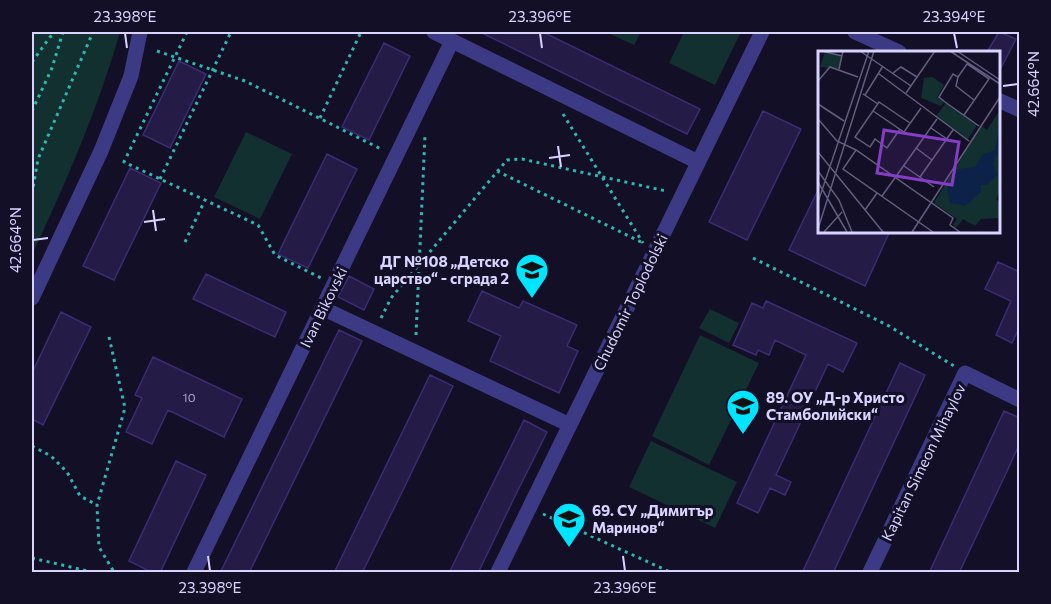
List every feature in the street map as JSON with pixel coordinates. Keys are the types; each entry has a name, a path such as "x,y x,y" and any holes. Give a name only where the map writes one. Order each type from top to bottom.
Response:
{"street":[{"path":"32,298 101,151 131,76 140,32"},
{"path":"434,32 698,162"},
{"name":"Chudomir Toplodolski","path":"498,573 570,425 649,246 682,195 762,32"},
{"path":"855,32 897,51"},
{"name":"Ivan Bikovski","path":"194,573 452,40"},
{"path":"1000,100 1020,110"},
{"path":"322,308 570,425"},
{"name":"Кapitan Simeon Mihaylov","path":"870,573 965,374 1020,400"}],"path":[{"path":"32,62 50,37 57,32"},
{"path":"32,111 52,68 63,32"},
{"path":"32,194 38,159 93,32"},
{"path":"187,32 124,162 258,225 275,255 334,284"},
{"path":"160,179 231,32"},
{"path":"320,118 361,32"},
{"path":"157,51 245,81 396,156"},
{"path":"546,87 602,177 649,246"},
{"path":"415,352 426,126"},
{"path":"375,332 391,298 507,160 522,159 682,195"},
{"path":"497,171 649,246"},
{"path":"185,242 205,200"},
{"path":"753,258 889,326 965,374"},
{"path":"109,337 125,408 97,505 99,547 114,573"},
{"path":"32,446 51,456 67,472 80,496 97,505"},
{"path":"530,508 670,573"},
{"path":"32,558 92,573"}],"green space":[{"path":"32,32 120,32 102,89 80,145 32,255"},
{"path":"606,32 641,32 634,45"},
{"path":"684,32 741,32 715,85 669,63"},
{"path":"246,132 292,154 260,219 214,197"},
{"path":"710,309 739,323 729,343 699,328"},
{"path":"700,335 759,363 709,465 652,436"},
{"path":"651,441 737,482 715,528 629,487"}],"building":[{"path":"480,32 543,32 700,109 687,134"},
{"path":"999,32 1016,39 1000,70 1000,51 988,51"},
{"path":"384,43 410,56 369,140 342,127"},
{"path":"179,61 206,74 170,148 143,135"},
{"path":"763,111 801,129 747,240 709,222"},
{"path":"327,154 357,169 308,268 278,254"},
{"path":"130,168 161,183 114,280 83,266"},
{"path":"818,190 818,232 890,232 865,286 789,250"},
{"path":"998,262 1020,272 1020,326 1012,343 996,335 1011,301 985,289"},
{"path":"206,274 286,312 275,337 193,299"},
{"path":"349,276 374,289 364,310 338,297"},
{"path":"482,291 519,308 523,301 577,325 567,346 578,351 559,393 490,361 501,336 468,321"},
{"path":"766,301 857,343 843,372 828,364 776,475 791,482 785,495 770,488 758,513 737,503 806,355 775,340 769,355 758,350 756,355 733,345 752,303 763,308"},
{"path":"61,312 91,327 43,425 32,419 32,373"},
{"path":"339,330 362,341 249,573 220,573"},
{"path":"153,357 242,399 224,437 168,410 152,444 126,432 142,398 135,395"},
{"path":"900,363 925,375 833,573 802,573"},
{"path":"430,375 453,386 404,488 362,573 334,573"},
{"path":"1004,411 1020,418 1020,443 959,573 929,573"},
{"path":"524,420 547,432 478,573 449,573"},
{"path":"176,461 206,475 160,573 153,573 129,561"}],"place":[{"name":"ДГ №108 „Детско царство“ - сграда 2","path":"532,299"},
{"name":"89. ОУ „Д-р Христо Стамболийски“","path":"743,435"},
{"name":"69. СУ „Димитър Маринов“","path":"569,548"}]}
